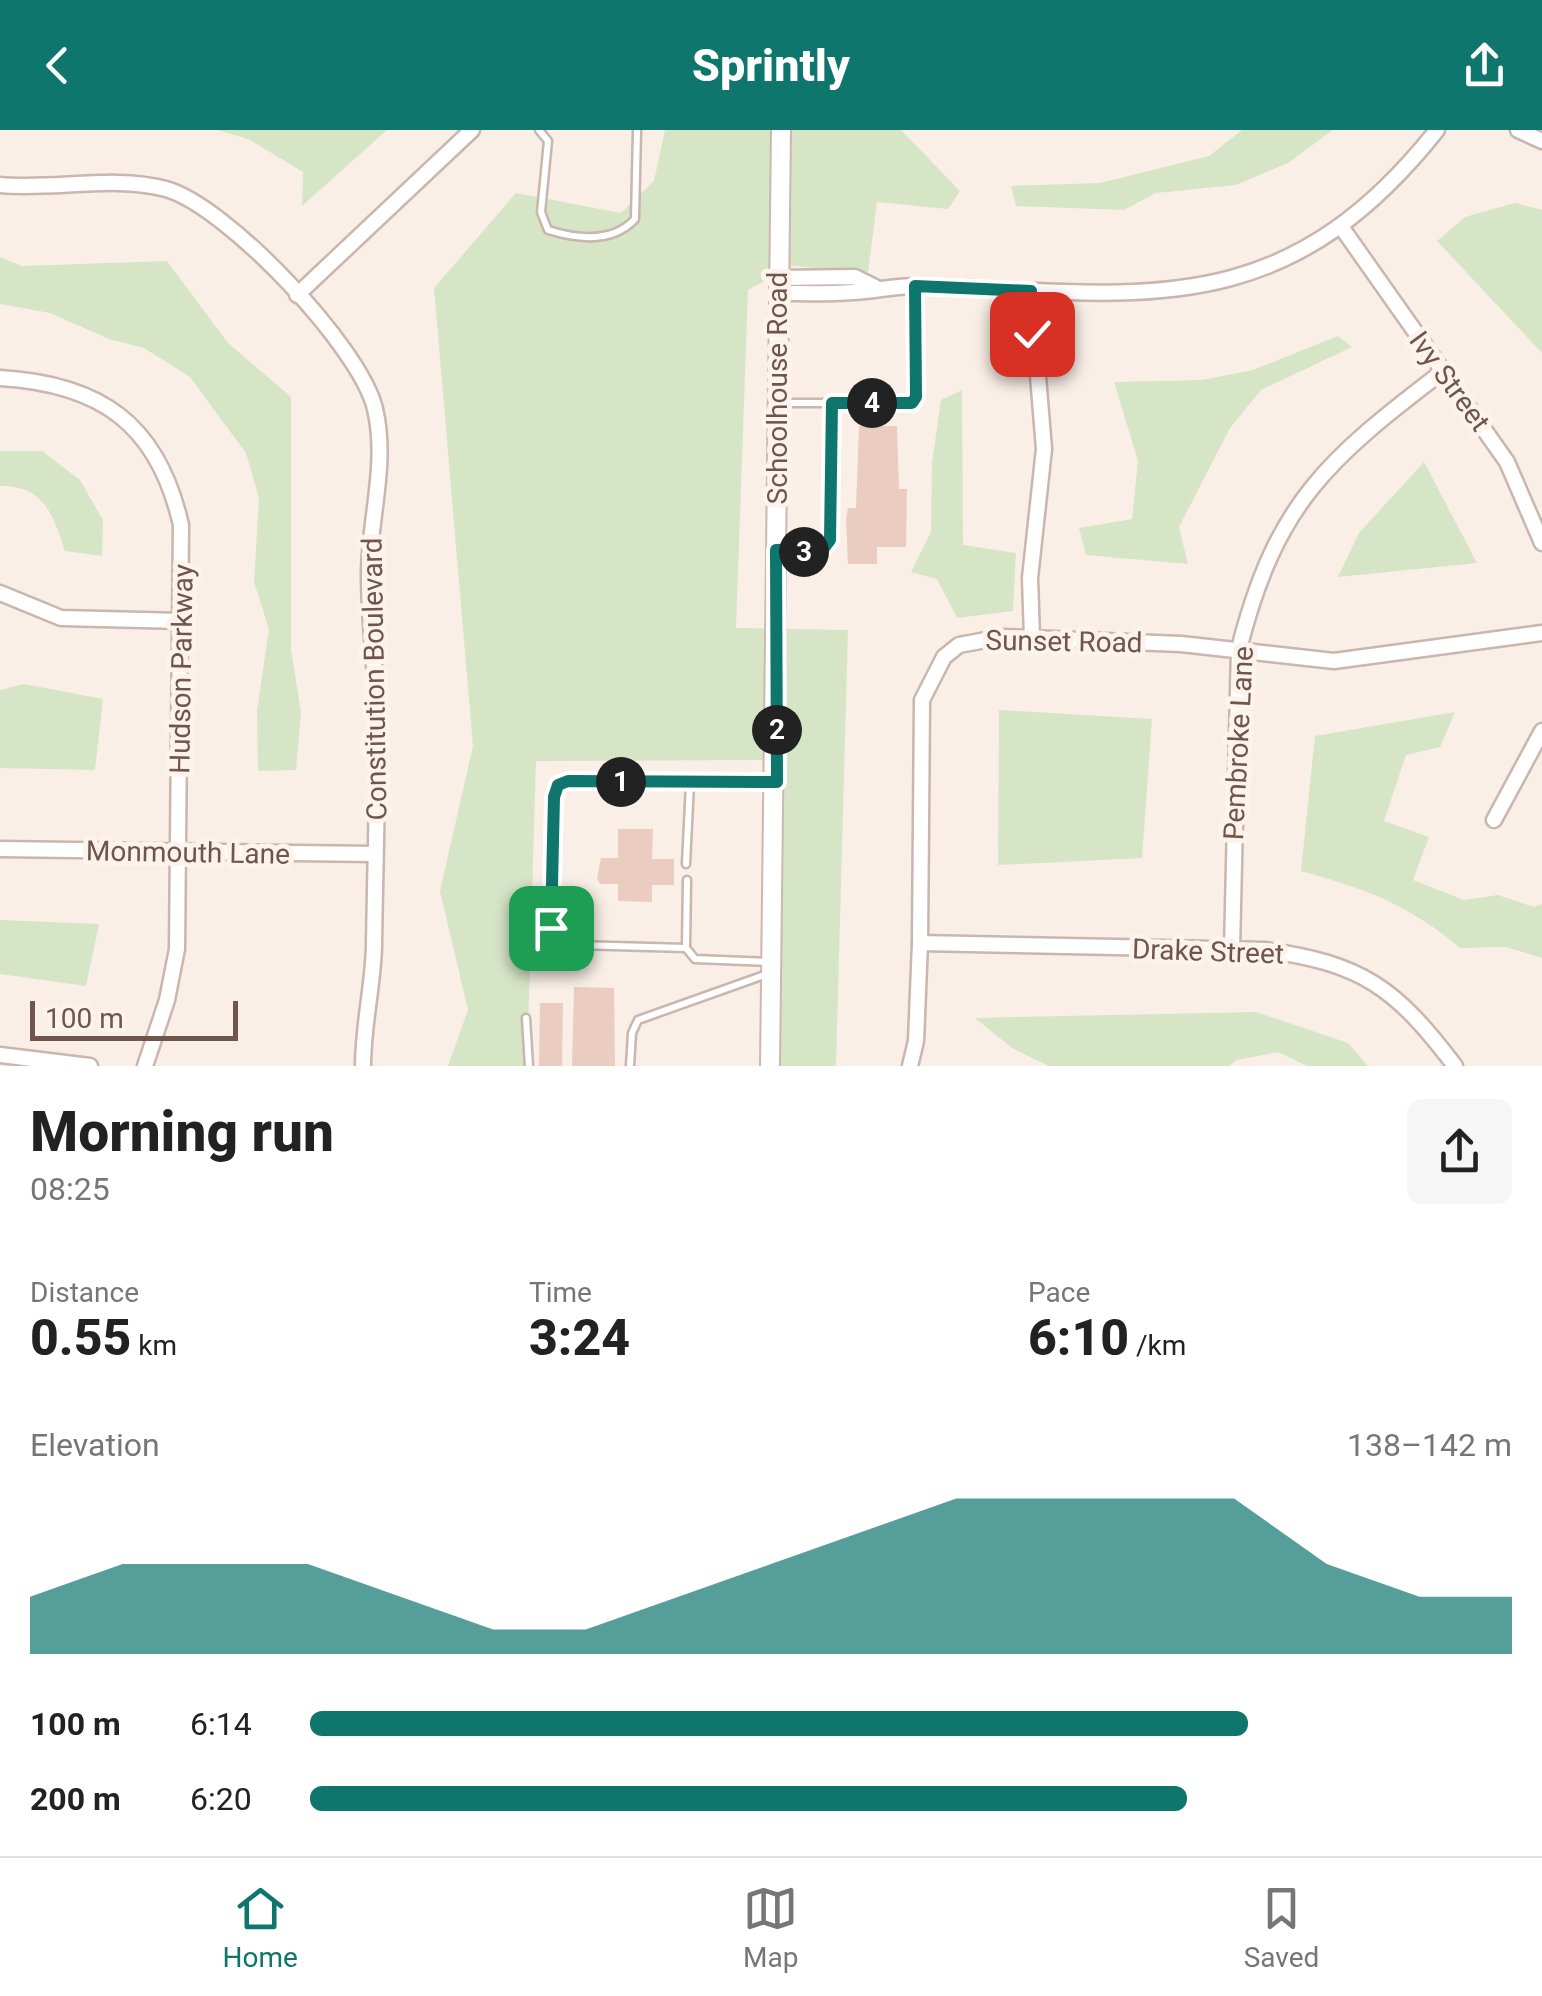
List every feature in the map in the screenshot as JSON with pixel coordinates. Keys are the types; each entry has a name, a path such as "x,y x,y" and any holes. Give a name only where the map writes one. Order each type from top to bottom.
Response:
{"street":[{"path":"298,295 472,130"},
{"name":"Schoolhouse Road","path":"770,1066 777,782 777,286 781,130"},
{"path":"777,286 855,278 876,287 1153,293 1218,283 1279,262 1342,228 1437,130"},
{"path":"1518,130 1542,140"},
{"name":"Constitution Boulevard","path":"0,185 134,184 168,190 206,207 298,295 352,358 368,386 380,434 369,575 376,717 374,974 363,1066"},
{"name":"Ivy Street","path":"1342,228 1507,462 1542,544"},
{"path":"1031,291 1044,450 1030,578 1032,638"},
{"name":"Pembroke Lane","path":"1232,950 1239,649 1250,606 1275,543 1312,485 1367,430 1442,372"},
{"name":"Hudson Parkway","path":"0,378 34,380 88,394 139,432 174,492 182,546 177,949 167,1000 145,1066"},
{"path":"0,594 61,618 182,621"},
{"name":"Sunset Road","path":"910,1066 916,1041 920,943 922,700 944,657 959,645 976,638 1032,638 1239,649 1277,658 1334,661 1542,633"},
{"path":"1494,820 1542,731"},
{"name":"Monmouth Lane","path":"0,849 375,854"},
{"name":"Drake Street","path":"920,943 1232,950 1308,956 1358,972 1410,1010 1456,1066"},
{"path":"0,1055 90,1066"}],"lane":[{"path":"539,130 548,141 542,212 548,230 570,237 607,236 626,229 634,220 637,130"},
{"path":"778,403 912,403 915,286"},
{"path":"776,550 824,548 830,540 832,403"},
{"path":"686,948 576,945 560,939 551,928 554,797 558,785 568,781 777,782"},
{"path":"686,864 690,783"},
{"path":"686,880 686,948 695,959 771,967"},
{"path":"630,1066 632,1033 638,1020 771,967"},
{"path":"526,1018 528,1066"}],"green space":[{"path":"218,130 387,130 302,206 303,172 248,139"},
{"path":"665,130 901,130 960,191 948,209 877,202 868,272 792,266 748,290 736,628 848,630 836,1066 769,1066 768,760 536,761 527,1066 448,1066 468,1010 440,891 473,746 434,288 516,193 621,213 654,181"},
{"path":"1242,130 1333,130 1288,163 1236,185 1156,193 1124,210 1016,206 1011,186 1100,183 1209,156"},
{"path":"1515,203 1542,210 1542,353 1437,241 1465,217"},
{"path":"0,257 22,266 167,261 228,343 291,397 291,649 301,713 296,770 258,771 257,711 269,629 254,582 259,498 246,453 190,377 144,348 109,339 50,313 0,304"},
{"path":"1338,336 1352,347 1261,390 1230,428 1179,527 1188,564 1086,555 1079,528 1132,519 1138,461 1114,382 1202,380 1253,370"},
{"path":"962,390 963,545 1016,553 1013,611 957,618 937,579 911,572 931,532 932,463 941,400"},
{"path":"0,451 42,451 80,480 103,520 102,556 65,551 51,514 37,497 15,487 0,486"},
{"path":"1424,462 1477,563 1338,577 1359,533"},
{"path":"24,684 103,699 95,770 0,768 0,690"},
{"path":"999,710 1152,719 1142,858 998,865"},
{"path":"1455,712 1440,747 1406,755 1384,821 1429,837 1413,880 1464,900 1498,895 1534,907 1542,904 1542,958 1506,947 1460,948 1404,909 1346,884 1301,871 1315,736"},
{"path":"0,920 99,924 86,986 0,974"},
{"path":"1256,1012 1348,1043 1368,1066 1307,1066 1278,1052 1237,1060 1229,1066 1049,1066 1012,1048 975,1018"}],"building":[{"path":"859,426 897,426 899,489 907,489 906,547 877,547 877,564 848,564 846,519 848,508 856,508"},
{"path":"618,829 653,829 652,859 674,859 674,885 652,885 652,902 618,901 618,884 600,884 597,878 601,858 618,858"},
{"path":"574,987 614,988 615,1066 572,1066"},
{"path":"540,1003 563,1003 562,1066 539,1066"}],"route":[{"path":"551,928 554,797 558,785 568,781 777,782 776,550 804,552 824,548 830,540 832,403 912,403 916,397 915,286 1031,291 1032,334"}]}
